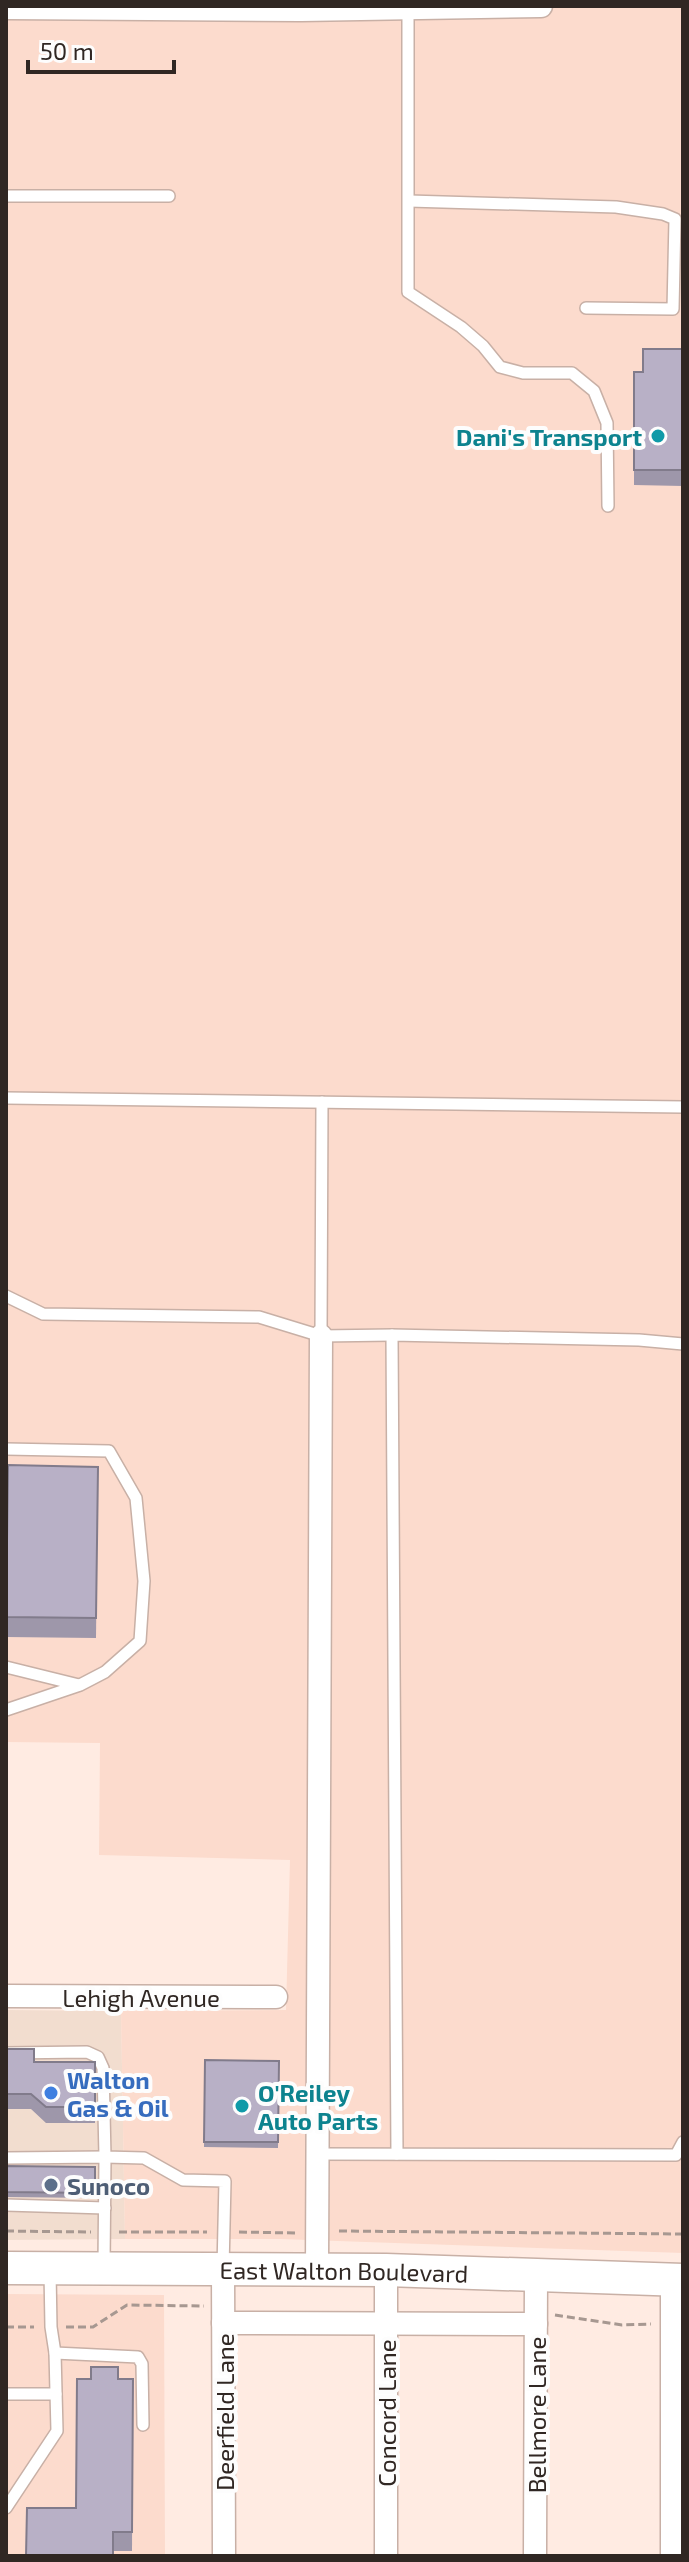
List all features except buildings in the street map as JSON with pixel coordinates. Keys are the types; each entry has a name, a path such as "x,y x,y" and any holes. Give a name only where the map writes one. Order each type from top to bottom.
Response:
{"main road":[{"name":"East Walton Boulevard","path":"6,2268 386,2270 677,2280"}],"street":[{"path":"6,8 541,6"},
{"path":"317,2269 321,1336"},
{"name":"Lehigh Avenue","path":"6,1996 276,1997"},
{"name":"Deerfield Lane","path":"223,2268 224,2556"},
{"name":"Concord Lane","path":"386,2270 386,2556"},
{"name":"Bellmore Lane","path":"535,2556 536,2274"},
{"path":"672,2556 677,2280"},
{"path":"223,2323 536,2324"}],"lane":[{"path":"408,8 408,292 461,327 483,346 500,367 523,373 572,373 594,391 607,423 608,506"},
{"path":"6,196 169,196"},
{"path":"409,201 616,207 663,214 679,220 678,309 586,308"},
{"path":"6,1098 683,1107"},
{"path":"321,1336 322,1102"},
{"path":"6,1296 43,1314 259,1317 321,1336 639,1340 683,1344"},
{"path":"392,1335 397,2154"},
{"path":"6,1449 109,1451 136,1498 144,1581 140,1641 105,1672 80,1685 6,1710"},
{"path":"6,1667 80,1685"},
{"path":"6,2053 87,2052 98,2057 103,2068 104,2268"},
{"path":"318,2154 676,2155 683,2142"},
{"path":"6,2158 144,2158 183,2180 225,2181 223,2268"},
{"path":"6,2205 105,2208"},
{"path":"6,2508 57,2431 50,2268"},
{"path":"55,2353 138,2357 142,2364 143,2425"},
{"path":"6,2394 56,2394"}],"path":[{"path":"6,2231 317,2233 364,2229 683,2234"}],"shaded area":[{"path":"6,6 683,6 683,2253 280,2239 125,2239 121,2011 286,2010 290,1860 99,1855 100,1743 6,1742"},
{"path":"6,2010 121,2011 125,2239 6,2240"},
{"path":"6,2294 164,2295 165,2556 6,2556"}],"place":[{"name":"Dani's Transport","path":"658,436"},
{"name":"Walton Gas & Oil","path":"51,2093"},
{"name":"O'Reiley Auto Parts","path":"242,2106"},
{"name":"Sunoco","path":"51,2185"}]}
